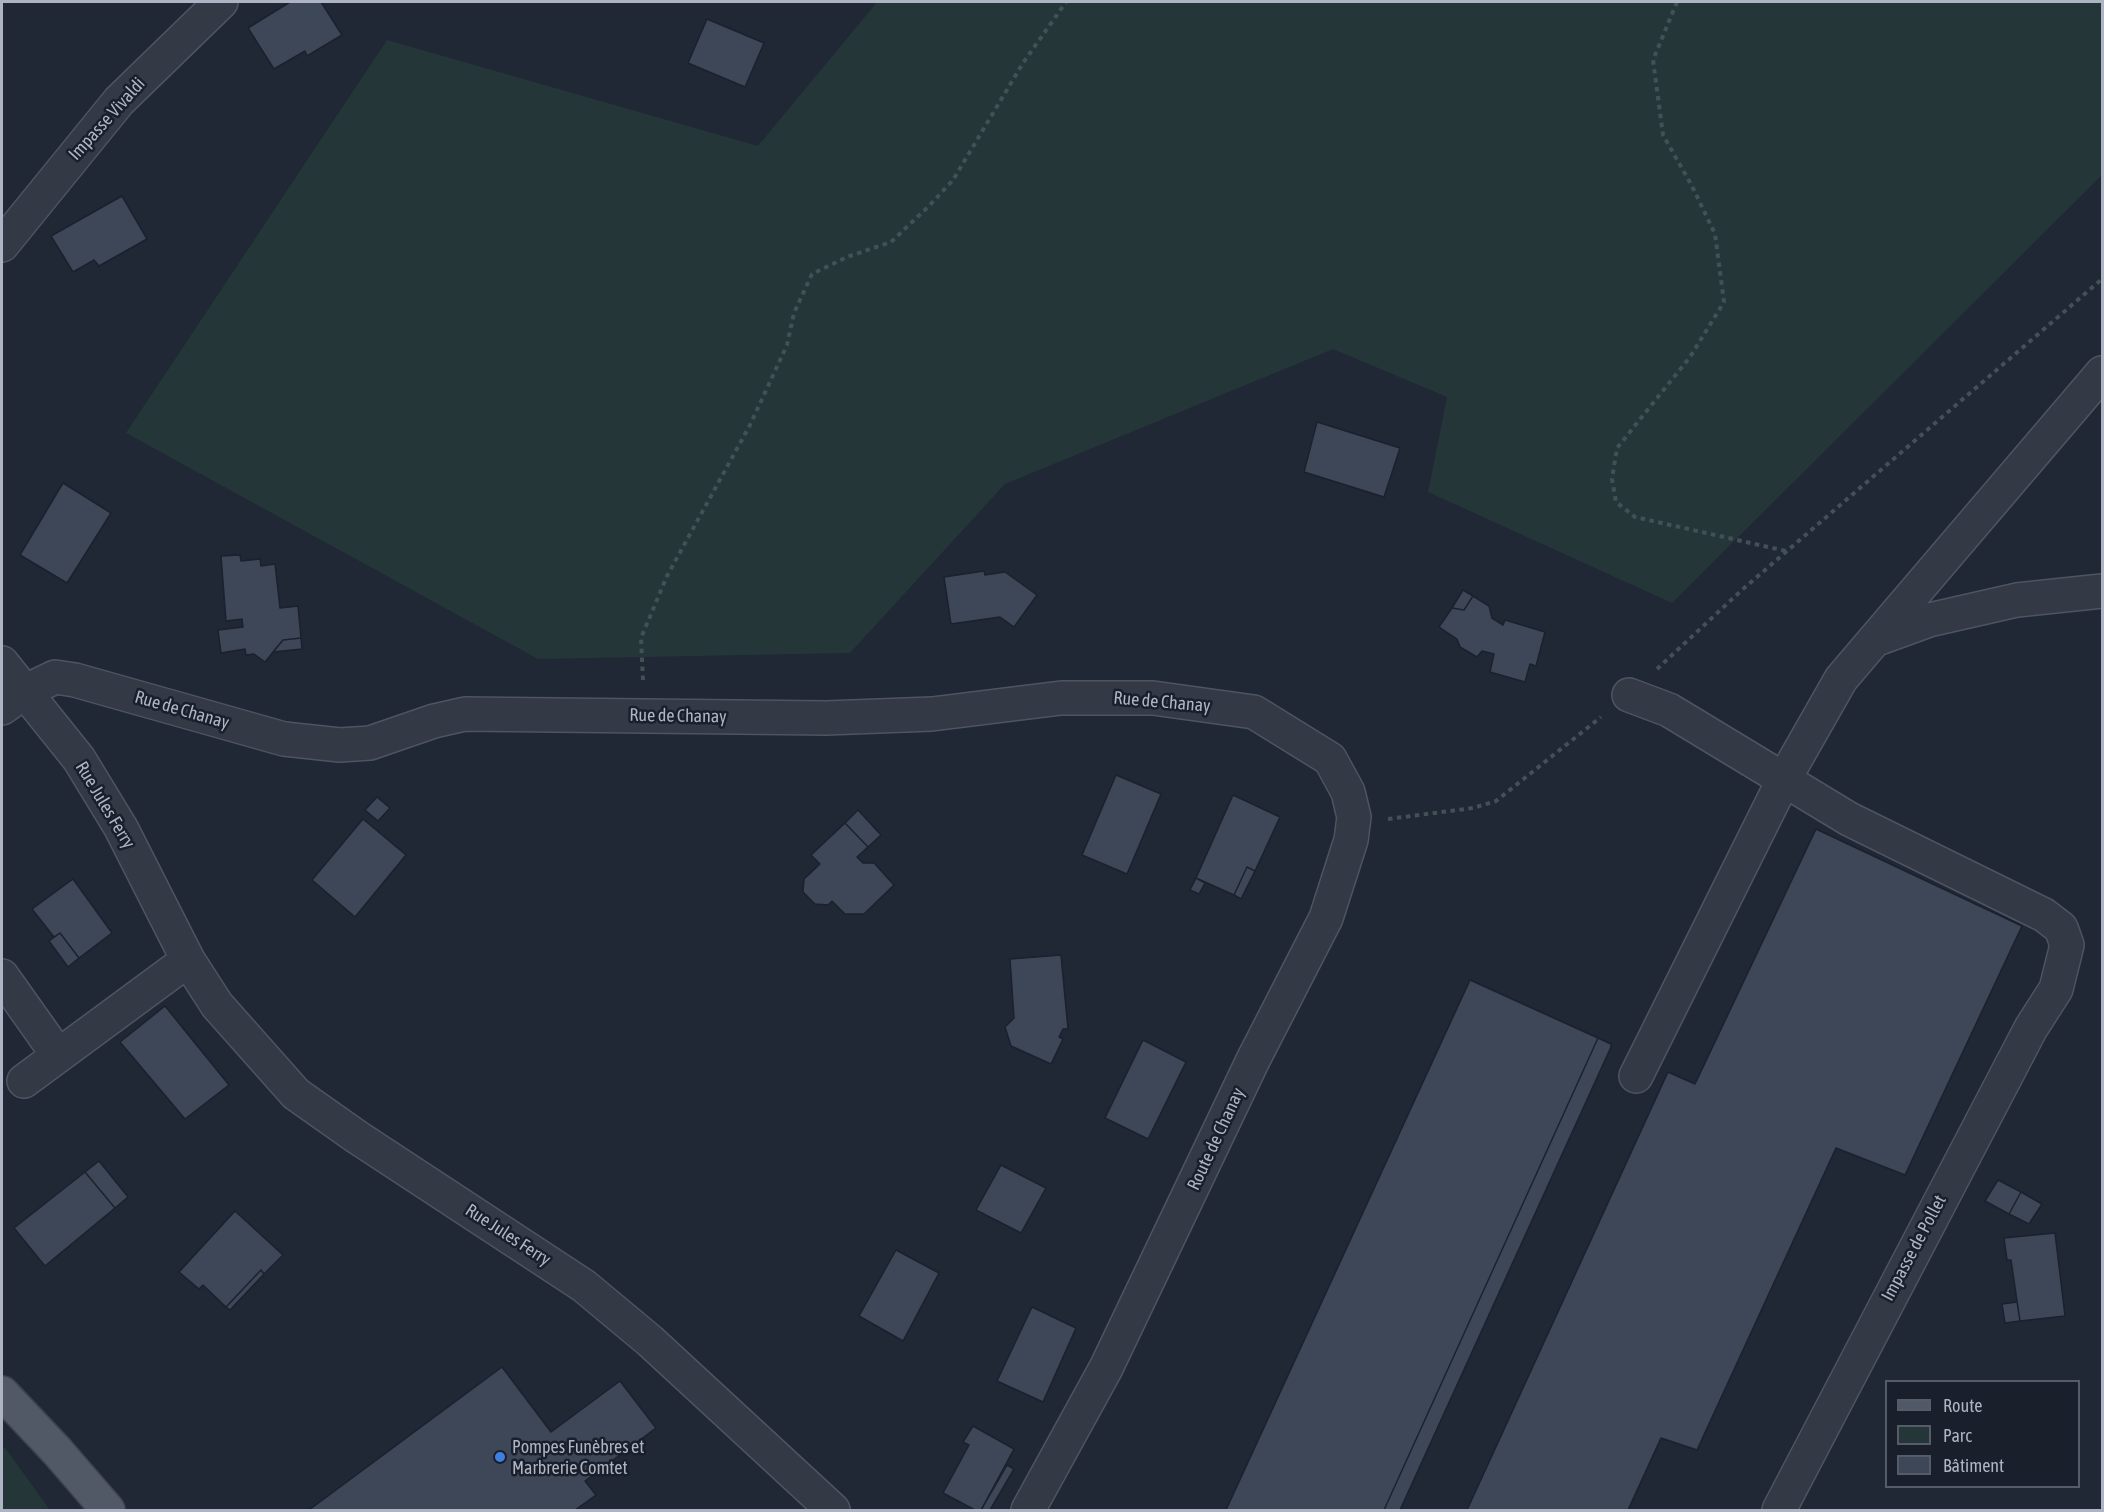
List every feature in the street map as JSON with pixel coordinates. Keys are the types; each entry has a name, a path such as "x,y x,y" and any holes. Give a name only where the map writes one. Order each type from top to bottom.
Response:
{"main road":[{"path":"2,1393 57,1451 108,1510"}],"street":[{"name":"Impasse Vivaldi","path":"2,245 119,101 221,2"},
{"path":"1636,1076 1783,781 1840,679 2103,374"},
{"path":"1870,642 1929,620 2017,600 2103,591"},
{"name":"Rue Jules Ferry","path":"2,663 14,700 79,759 121,828 188,960 217,1005 296,1094 357,1137 584,1286 667,1356 832,1510"},
{"name":"Rue de Chanay","path":"14,700 55,677 75,680 284,739 340,745 370,743 434,721 465,714 826,718 932,714 1061,698 1153,698 1254,712 1330,759"},
{"name":"Impasse de Pollet","path":"1629,695 1669,710 1849,819 2044,915 2061,928 2067,945 2056,989 2031,1028 1997,1091 1779,1510"},
{"name":"Route de Chanay","path":"1028,1510 1106,1368 1253,1060 1326,918 1352,840 1354,817 1348,792 1330,759"},
{"path":"24,1081 188,960"},
{"path":"2,976 58,1055"}],"path":[{"path":"649,716 641,638 667,576 750,425 787,345 794,313 812,274 847,256 891,242 929,206 953,180 1023,63 1066,2"},
{"path":"1677,2 1653,60 1663,135 1692,186 1715,234 1724,302 1690,357 1617,448 1612,479 1616,502 1635,517 1786,551"},
{"path":"1352,840 1381,819 1473,808 1496,801 1629,695 1786,551 2103,279"}],"green space":[{"path":"877,2 2102,2 2102,175 1672,603 1428,492 1447,397 1333,349 1005,484 850,653 538,659 126,433 387,40 758,146"},
{"path":"2,1446 6,1449 50,1510 2,1510"}],"building":[{"path":"290,2 321,2 342,35 307,56 305,51 274,69 248,28"},
{"path":"707,19 764,43 745,87 688,63"},
{"path":"122,196 147,239 99,266 94,260 73,272 51,236"},
{"path":"1317,422 1400,448 1384,497 1304,472"},
{"path":"63,483 111,513 67,583 20,555"},
{"path":"240,555 241,561 260,559 261,566 275,564 280,608 298,606 301,638 283,640 265,662 254,654 246,655 245,649 221,653 218,630 243,627 242,619 226,621 221,556"},
{"path":"984,571 985,575 1005,572 1037,595 1014,627 1000,617 951,624 944,577"},
{"path":"1463,590 1473,596 1464,610 1452,608"},
{"path":"1473,596 1489,606 1492,618 1503,625 1505,620 1545,632 1536,666 1530,664 1525,682 1490,672 1494,654 1482,651 1477,657 1460,647 1457,639 1439,627 1452,608 1464,610"},
{"path":"301,638 302,649 273,652 283,640"},
{"path":"1116,775 1161,794 1127,874 1082,855"},
{"path":"1233,795 1280,817 1255,871 1247,867 1234,895 1196,878"},
{"path":"377,797 390,808 378,821 365,810"},
{"path":"858,810 881,835 868,847 845,823"},
{"path":"363,819 406,855 355,917 312,880"},
{"path":"845,823 868,847 857,857 863,863 874,863 894,885 864,914 845,914 832,901 828,905 815,904 803,892 804,879 820,864 811,855"},
{"path":"1816,829 2022,926 1905,1175 1836,1148 1697,1450 1661,1438 1628,1510 1467,1510 1668,1072 1695,1084"},
{"path":"1247,867 1255,871 1241,899 1234,895"},
{"path":"1196,878 1205,883 1199,894 1190,890"},
{"path":"73,879 112,933 79,958 60,933 54,937 32,909"},
{"path":"60,933 79,958 68,967 49,941"},
{"path":"1061,955 1068,1029 1063,1029 1059,1037 1063,1039 1051,1064 1011,1046 1005,1027 1014,1018 1010,959"},
{"path":"1470,980 1598,1038 1384,1510 1226,1510"},
{"path":"165,1006 229,1085 185,1119 120,1042"},
{"path":"1598,1038 1611,1044 1611,1047 1400,1510 1384,1510"},
{"path":"1143,1040 1186,1062 1148,1139 1105,1118"},
{"path":"99,1161 128,1197 115,1208 85,1172"},
{"path":"1001,1165 1046,1188 1021,1233 976,1210"},
{"path":"85,1172 115,1208 45,1266 14,1228"},
{"path":"1998,1180 2021,1192 2009,1214 1985,1201"},
{"path":"2021,1192 2042,1204 2029,1224 2009,1214"},
{"path":"235,1211 283,1255 264,1274 261,1270 226,1307 203,1285 199,1289 179,1272"},
{"path":"2055,1233 2065,1316 2020,1321 2011,1260 2007,1260 2004,1238"},
{"path":"896,1250 939,1273 903,1341 859,1316"},
{"path":"261,1270 264,1274 230,1310 226,1307"},
{"path":"2017,1302 2020,1321 2005,1323 2002,1304"},
{"path":"1032,1307 1076,1328 1043,1402 997,1381"},
{"name":"Pompes Funèbres et Marbrerie Comtet","path":"502,1367 551,1432 620,1381 656,1428 585,1481 596,1495 575,1510 309,1510"},
{"path":"973,1426 1014,1449 981,1510 975,1510 943,1493 969,1445 963,1442"},
{"path":"1007,1465 1014,1469 990,1510 981,1510"}],"place":[{"name":"Pompes Funèbres et Marbrerie Comtet","path":"500,1457"}]}
